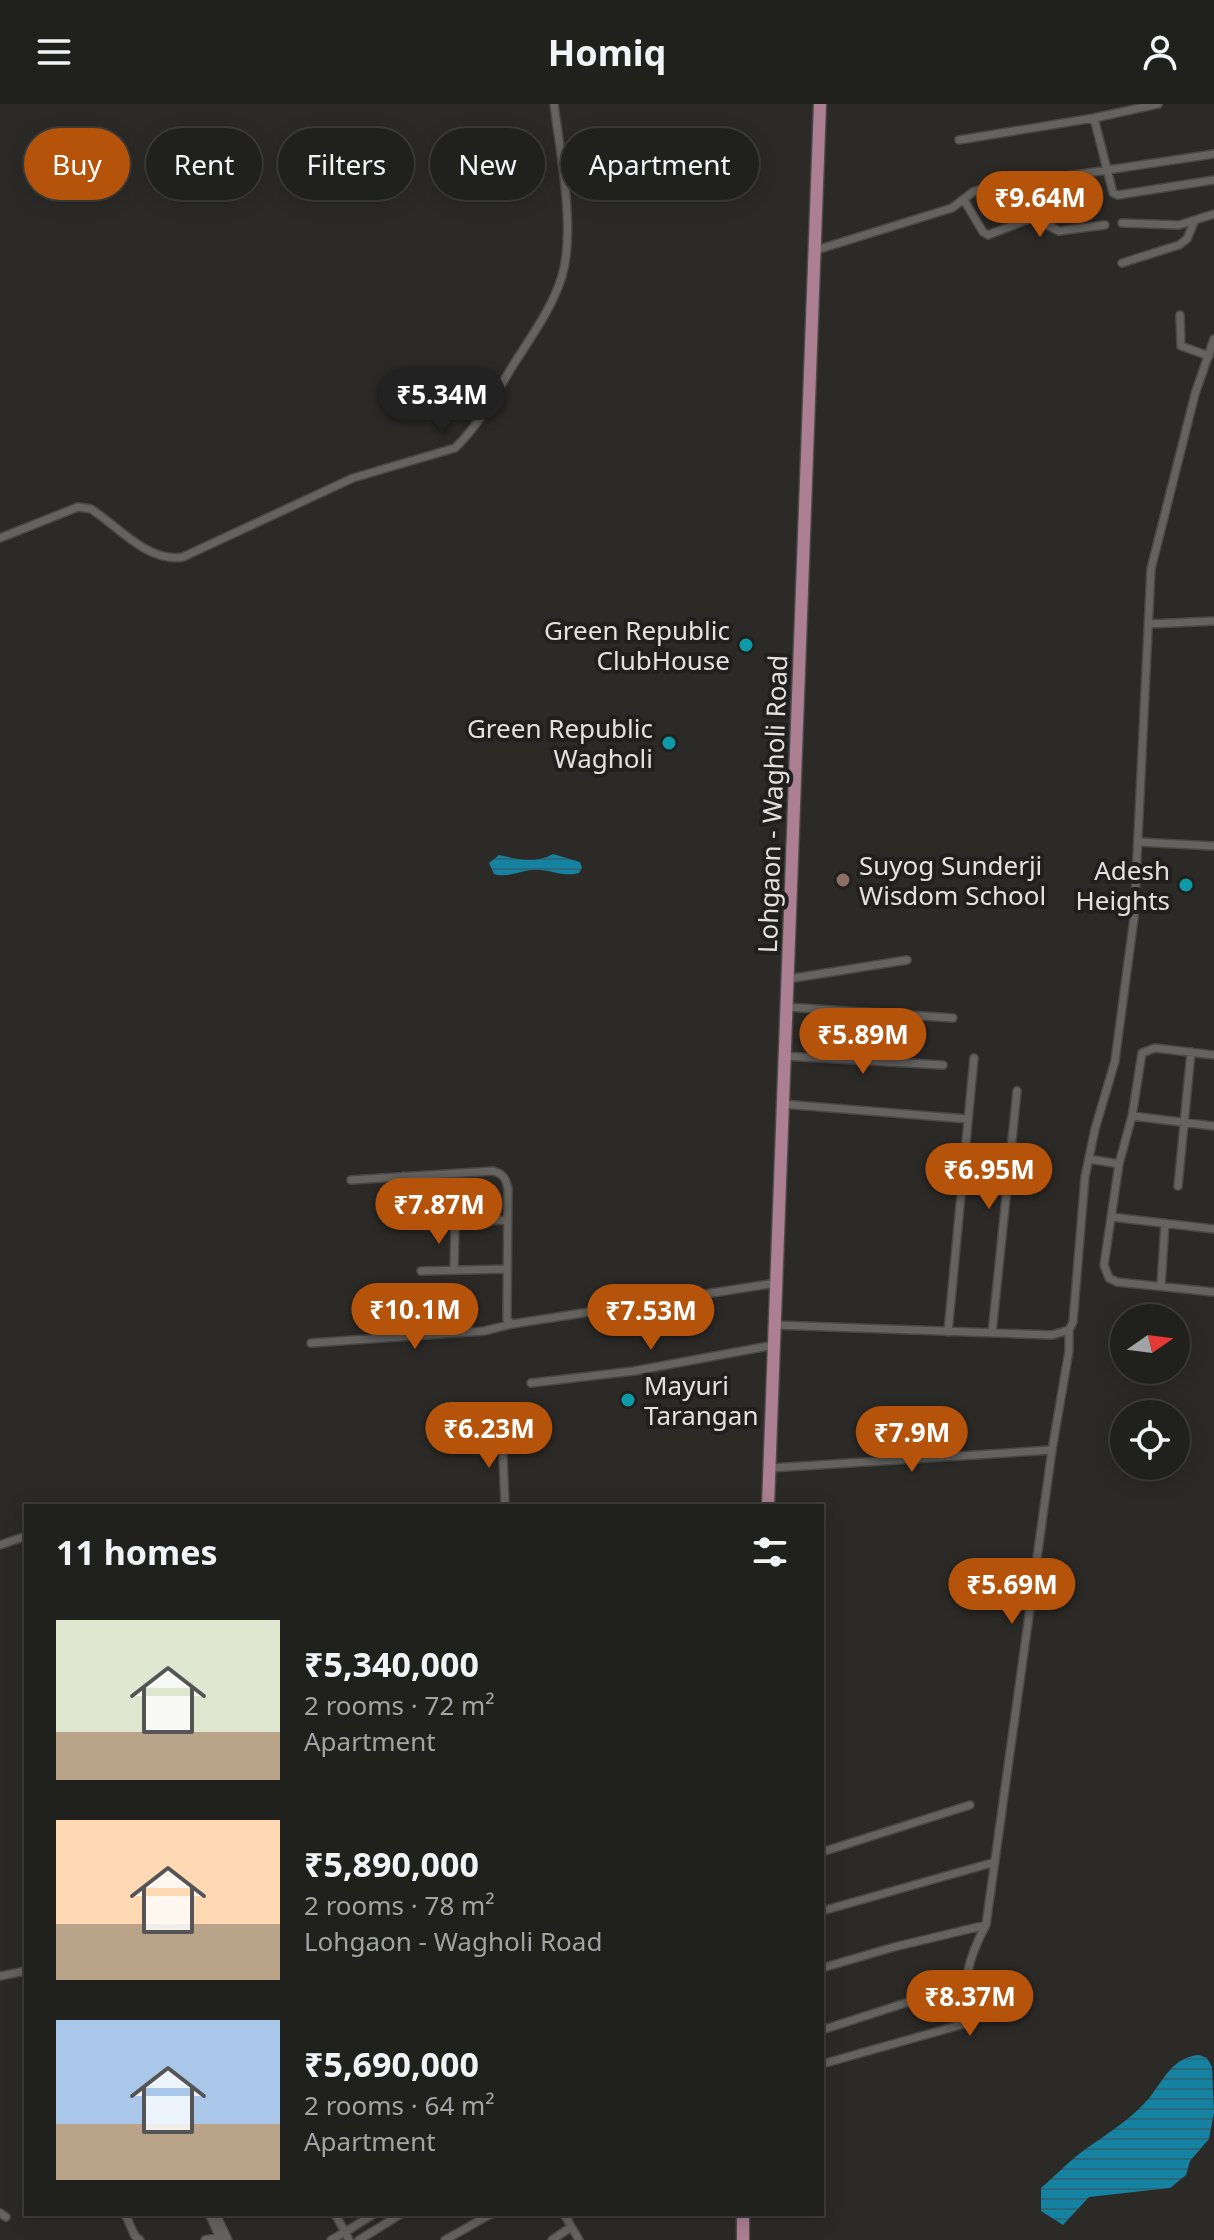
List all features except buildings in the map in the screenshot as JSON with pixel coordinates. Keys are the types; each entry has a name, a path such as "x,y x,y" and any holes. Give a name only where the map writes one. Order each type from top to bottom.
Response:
{"main road":[{"name":"Lohgaon - Wagholi Road","path":"768,1504 820,104"},
{"path":"743,2216 743,2240"}],"street":[{"path":"0,538 78,507 91,509 153,554 167,560 183,557 353,478 455,448 476,424 534,333 566,261 567,230 554,104"},
{"path":"959,140 1158,104"},
{"path":"1094,118 1110,188 1118,195 1214,180"},
{"path":"813,251 952,208 981,189 1214,154"},
{"path":"964,200 983,232 988,235 1029,219 1059,231 1105,225"},
{"path":"1122,223 1179,225 1214,214"},
{"path":"1122,263 1179,245 1187,239 1194,222"},
{"path":"1180,315 1181,346 1209,356"},
{"path":"824,2063 964,2024 964,1984 971,1952 986,1925 1052,1450 1069,1351 1081,1211 1089,1159 1115,1061 1123,1012 1134,918 1151,569 1195,394 1214,339"},
{"path":"1149,624 1214,621"},
{"path":"1138,842 1214,846"},
{"path":"788,979 907,960"},
{"path":"786,1007 953,1018"},
{"path":"1214,1055 1155,1048 1142,1053 1132,1116 1119,1164 1104,1265 1109,1278 1117,1282 1214,1292"},
{"path":"1178,1186 1191,1052"},
{"path":"784,1056 943,1065"},
{"path":"948,1332 974,1058"},
{"path":"992,1333 1017,1091"},
{"path":"782,1104 968,1119"},
{"path":"1132,1116 1214,1126"},
{"path":"1089,1159 1119,1164"},
{"path":"351,1180 501,1173 508,1189 507,1320 512,1324"},
{"path":"404,1176 407,1221 415,1224 507,1220"},
{"path":"1111,1217 1214,1229"},
{"path":"454,1270 455,1222"},
{"path":"1161,1286 1165,1223"},
{"path":"421,1271 507,1269"},
{"path":"311,1343 484,1331 776,1283"},
{"path":"775,1325 1052,1335 1069,1330"},
{"path":"531,1383 634,1371 774,1345"},
{"path":"502,1432 505,1504"},
{"path":"771,1468 1052,1450"},
{"path":"0,1545 24,1537"},
{"path":"824,1851 970,1805"},
{"path":"824,1910 995,1862"},
{"path":"824,1967 986,1925"},
{"path":"0,1976 24,1971"},
{"path":"824,2029 964,1984"},
{"path":"126,2216 140,2240"},
{"path":"205,2240 220,2238 210,2216"},
{"path":"217,2216 228,2240"},
{"path":"336,2216 347,2236"},
{"path":"331,2240 347,2236 372,2216"},
{"path":"359,2240 398,2216"},
{"path":"445,2240 487,2216"},
{"path":"565,2216 579,2240"},
{"path":"552,2240 571,2227"}],"water":[{"path":"553,854 580,862 582,868 579,873 534,870 499,875 494,874 489,863 499,855 533,860"},
{"path":"1199,2055 1207,2058 1212,2067 1214,2112 1209,2139 1190,2161 1186,2175 1170,2188 1089,2197 1063,2225 1041,2211 1041,2188 1077,2155 1135,2113 1176,2064"}],"place":[{"name":"Green Republic ClubHouse","path":"746,645"},
{"name":"Green Republic Wagholi","path":"669,743"},
{"name":"Suyog Sunderji Wisdom School","path":"843,880"},
{"name":"Adesh Heights","path":"1186,885"},
{"name":"Mayuri Tarangan","path":"628,1400"}]}
